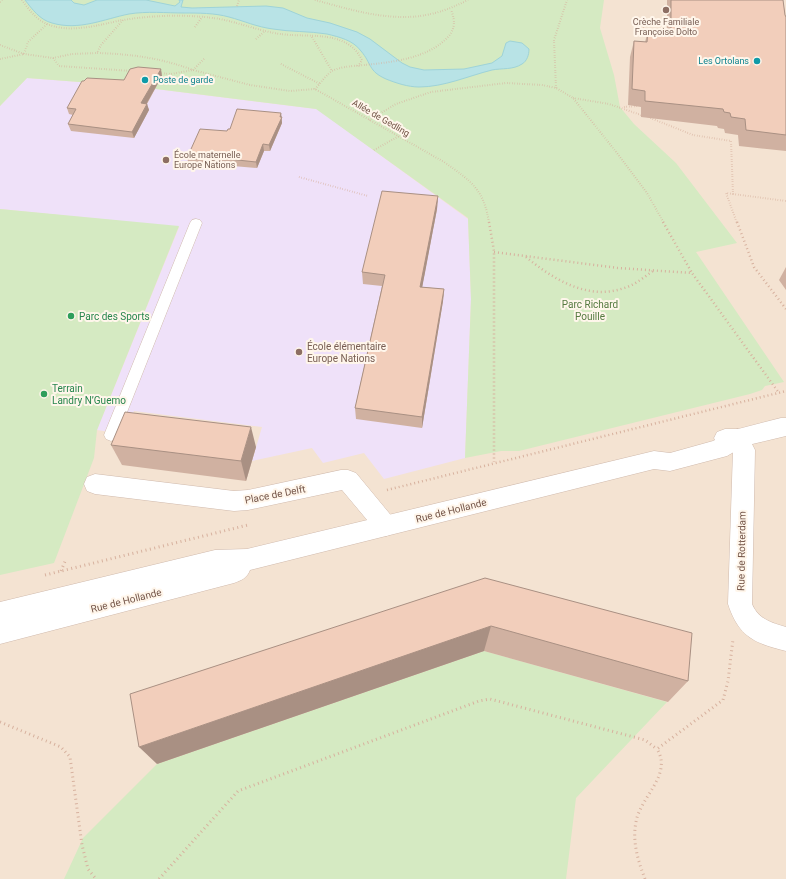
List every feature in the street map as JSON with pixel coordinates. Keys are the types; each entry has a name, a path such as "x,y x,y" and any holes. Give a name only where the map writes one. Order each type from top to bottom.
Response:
{"street":[{"name":"Rue de Hollande","path":"0,614 215,561 247,560 654,460 670,462 719,449 738,438 784,426"},
{"name":"Rue de Rotterdam","path":"738,438 744,450 740,604 743,615 750,624"},
{"name":"Place de Delft","path":"95,484 234,501 248,500 340,480 348,480 386,526"},
{"name":"Rue de Hollande","path":"0,632 234,572 247,560"},
{"path":"750,624 771,635 786,639"}],"lane":[{"path":"111,435 196,223"}],"path":[{"path":"22,0 33,14 47,24 81,27 123,20 161,16 202,17 281,34 329,38 342,41 355,47 361,54 362,60 358,66"},
{"path":"237,6 239,0"},
{"path":"315,0 381,16 395,17 427,16 451,10 468,0"},
{"path":"556,88 554,40 567,0"},
{"path":"0,45 24,54 53,58 72,54 138,54 163,59 193,70 250,86 290,91 315,89 332,71 402,59 430,50 447,38 454,27 454,18 451,10"},
{"path":"195,27 202,17"},
{"path":"635,18 649,32 649,40"},
{"path":"97,53 101,45 123,20"},
{"path":"24,54 28,42 47,24"},
{"path":"256,39 265,31"},
{"path":"312,37 332,71"},
{"path":"0,59 24,54"},
{"path":"53,58 58,66 133,71"},
{"path":"156,73 171,74 193,70 204,59"},
{"path":"281,64 320,84"},
{"path":"370,120 396,104 431,92 506,83 542,84 556,88 573,98 647,193 692,273 779,393"},
{"name":"Allée de Gedling","path":"315,89 449,166 464,176 480,192 487,208 494,252 494,462"},
{"path":"573,98 583,98 623,107 692,136 731,141 733,194"},
{"path":"623,107 638,106"},
{"path":"374,150 399,136"},
{"path":"299,177 368,196"},
{"path":"786,201 726,194 754,267 786,308"},
{"path":"494,252 654,271 692,273"},
{"path":"525,256 548,274 566,283 586,291 603,293 619,290 633,285 654,271"},
{"path":"401,486 786,391"},
{"path":"40,577 252,524"},
{"path":"61,571 66,559"},
{"path":"658,749 723,700 728,681 733,637 750,624"},
{"path":"159,879 238,791 478,701 490,699 645,740 658,749 663,761 658,779 637,816 635,836 640,866 645,879"},
{"path":"0,722 61,747 70,757 82,845 88,868 96,879"}],"shaded area":[{"path":"0,0 786,0 786,879 0,879"},
{"name":"École élémentaire Europe Nations","path":"27,78 132,86 317,109 468,219 471,299 465,458 384,479 364,453 323,463 312,448 252,461 262,427 134,411 124,434 97,430 179,227 0,209 0,106"}],"green space":[{"name":"Parc Richard Pouille","path":"0,0 604,0 600,28 614,75 620,107 634,124 676,163 737,243 696,252 784,382 765,386 762,390 750,394 519,451 501,451 465,458 471,299 468,218 316,109 132,86 27,78 0,106"},
{"name":"Terrain Landry N’Guemo","path":"0,209 179,226 97,430 94,458 54,563 0,575"},
{"path":"484,651 667,702 576,798 566,879 64,879 83,838 157,764"}],"water":[{"path":"25,0 71,0 74,3 84,5 97,0 146,0 175,6 180,2 179,0 183,0 181,7 266,6 283,8 307,18 330,23 357,32 370,39 402,63 410,67 424,70 464,69 492,63 502,56 506,43 510,41 522,43 529,49 529,51 525,61 519,66 492,70 438,85 415,87 406,86 380,76 373,70 358,47 336,36 313,32 286,31 267,28 224,16 201,13 136,13 82,25 62,25 48,22 37,14"}],"building":[{"path":"671,0 783,0 786,17 786,135 746,130 745,119 731,117 730,113 724,112 723,109 645,101 645,91 632,89 634,41 647,42 648,31 671,34"},
{"path":"138,67 161,69 141,103 147,104 132,132 68,124 76,109 67,108 82,81 87,78 124,80 130,69"},
{"path":"237,109 281,113 280,117 282,117 269,145 263,144 256,162 219,158 218,161 187,158 200,129 227,131 230,129"},
{"path":"382,191 438,196 420,287 444,289 422,417 355,408 385,275 362,272"},
{"path":"125,412 251,427 241,461 111,445"},
{"path":"485,578 692,633 688,681 491,626 139,747 130,694"}],"place":[{"name":"Crèche Familiale Françoise Dolto","path":"666,10"},
{"name":"Les Ortolans","path":"757,61"},
{"name":"Poste de garde","path":"145,80"},
{"name":"École maternelle Europe Nations","path":"166,160"},
{"name":"Parc des Sports","path":"71,316"},
{"name":"École élémentaire Europe Nations","path":"299,352"},
{"name":"Terrain Landry N’Guemo","path":"44,394"}]}
